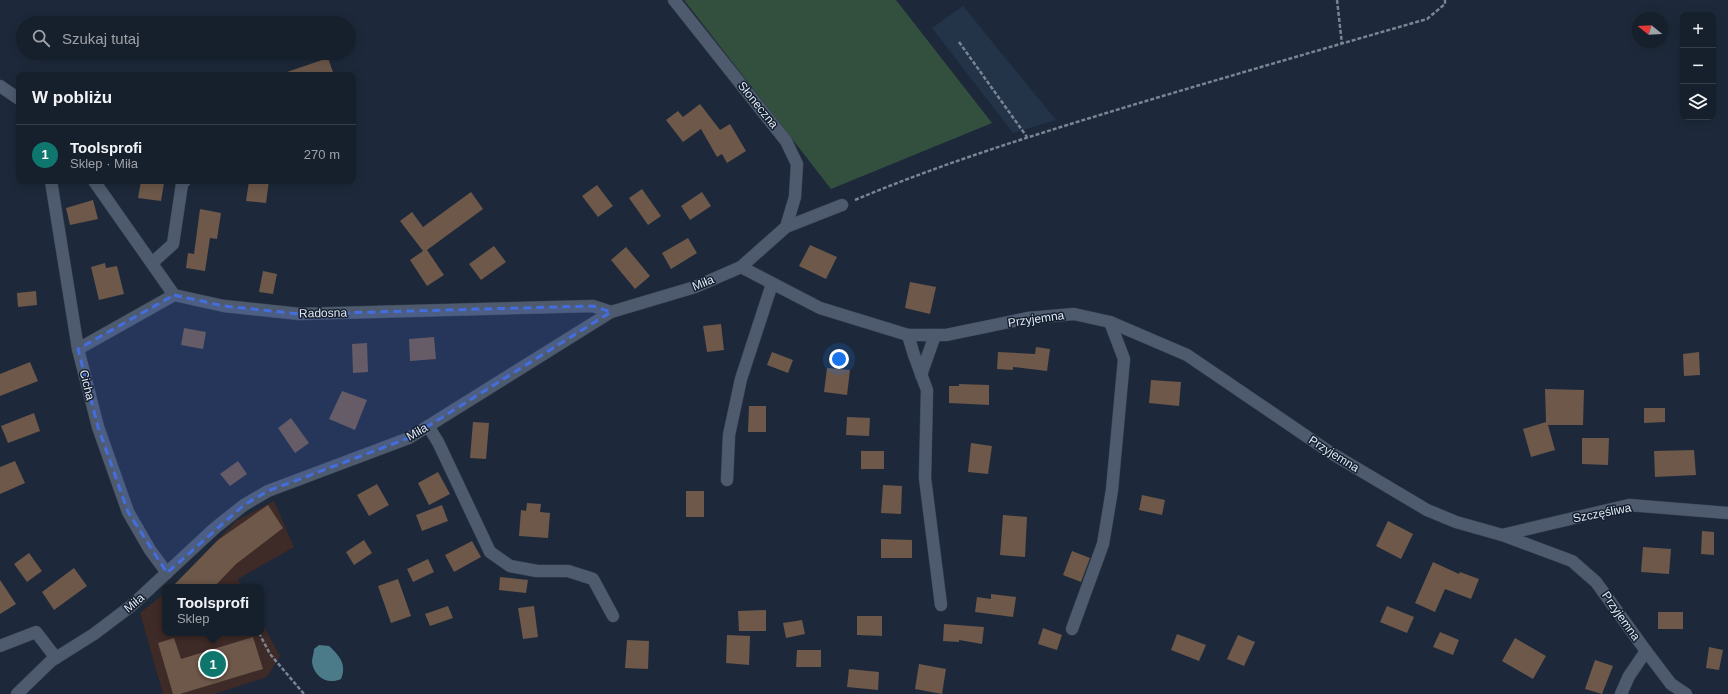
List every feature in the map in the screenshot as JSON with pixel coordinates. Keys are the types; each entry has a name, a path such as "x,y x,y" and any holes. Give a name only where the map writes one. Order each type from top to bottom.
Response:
{"street":[{"name":"Słoneczna","path":"674,0 786,141 797,164 795,196 786,227"},
{"path":"0,86 16,97"},
{"name":"Cicha","path":"51,184 78,349 98,427 128,512 150,550 167,573"},
{"path":"78,349 174,295 96,184"},
{"path":"152,263 173,244 182,184"},
{"name":"Miła","path":"17,694 31,679 56,658 94,634 131,606 215,528 244,505 268,491 409,438 611,312 695,287 741,266 786,227 842,205"},
{"name":"Przyjemna","path":"741,266 772,284 820,308 908,335 946,335 1028,318 1074,314 1110,322 1187,355 1331,453 1427,510 1456,522 1502,535 1572,560 1596,582 1672,684 1686,694"},
{"path":"727,480 729,434 740,379 772,284"},
{"name":"Radosna","path":"174,295 224,306 300,314 593,306 611,312"},
{"path":"1072,629 1102,544 1112,490 1124,359 1110,322"},
{"path":"908,335 927,390 925,478 941,605"},
{"path":"921,375 935,335"},
{"path":"428,426 438,442 490,552 510,566 537,571 568,571 593,579 613,616"},
{"name":"Szczęśliwa","path":"1502,535 1629,505 1728,512"},
{"path":"0,646 36,632 56,658"},
{"path":"1621,694 1629,676 1646,651"}],"path":[{"path":"1337,0 1342,44"},
{"path":"842,205 909,177 1027,137 1427,19 1445,4 1445,0"},
{"path":"959,42 1027,137"},
{"path":"261,636 270,654 304,694"}],"highlighted area":[{"path":"174,295 224,306 300,314 593,306 611,312 409,438 268,491 244,505 167,573 128,512 98,427 78,349"}],"shaded area":[{"path":"963,6 1056,120 1013,133 932,28"},
{"path":"274,501 294,547 238,579 240,584 175,584 236,521"},
{"path":"162,595 162,636 264,636 264,627 280,656 267,677 214,694 163,694 140,613"},
{"path":"319,645 329,646 339,657 343,665 343,674 341,679 336,681 326,680 318,676 315,672 312,660 314,649"}],"green space":[{"path":"684,0 896,0 992,123 831,189"}],"building":[{"path":"322,60 329,60 333,72 287,72"},
{"path":"700,104 720,130 730,124 746,151 727,163 722,154 717,157 701,129 683,142 666,120 678,111 683,117"},
{"path":"140,184 164,184 161,201 138,198"},
{"path":"249,184 269,184 266,203 246,201"},
{"path":"597,185 613,206 598,217 582,196"},
{"path":"642,189 661,216 648,225 629,198"},
{"path":"471,192 483,209 427,250 444,275 427,286 410,260 423,251 400,221 412,212 423,227"},
{"path":"702,192 711,206 690,220 681,206"},
{"path":"93,200 98,219 70,225 66,208"},
{"path":"200,209 221,213 217,239 210,238 205,271 186,268 188,253 194,254"},
{"path":"688,238 697,253 671,269 662,253"},
{"path":"810,245 837,257 826,279 799,266"},
{"path":"494,246 506,262 481,280 469,264"},
{"path":"626,247 650,276 635,289 611,260"},
{"path":"105,263 106,268 117,266 124,294 99,300 91,267"},
{"path":"263,271 277,274 273,294 259,292"},
{"path":"910,282 936,287 930,314 905,308"},
{"path":"36,291 37,305 18,307 17,293"},
{"path":"721,324 724,350 707,352 703,326"},
{"path":"184,328 206,332 203,349 181,345"},
{"path":"434,337 436,359 410,361 409,339"},
{"path":"367,343 368,372 353,373 352,344"},
{"path":"1036,347 1050,349 1047,371 1013,367 1013,370 997,369 998,352 1035,354"},
{"path":"772,352 793,360 788,373 767,365"},
{"path":"1699,352 1700,375 1684,376 1683,354"},
{"path":"30,362 38,381 0,396 0,374"},
{"path":"827,368 850,370 847,395 824,392"},
{"path":"1151,380 1181,382 1179,406 1149,403"},
{"path":"959,384 989,385 989,405 949,403 949,386 959,386"},
{"path":"1545,389 1584,390 1583,425 1548,425 1555,450 1531,457 1523,429 1546,422"},
{"path":"342,391 367,400 355,430 329,419"},
{"path":"749,406 766,406 766,432 748,432"},
{"path":"1644,408 1665,408 1665,422 1644,423"},
{"path":"34,413 40,431 8,443 1,426"},
{"path":"847,417 870,418 869,436 846,435"},
{"path":"291,418 309,443 295,453 278,428"},
{"path":"473,422 489,423 486,459 470,458"},
{"path":"1582,438 1609,438 1608,465 1582,464"},
{"path":"971,443 992,446 988,474 968,472"},
{"path":"1694,450 1696,475 1655,477 1654,451"},
{"path":"861,451 884,451 884,469 861,469"},
{"path":"15,461 25,483 0,494 0,467"},
{"path":"238,461 247,474 230,486 220,474"},
{"path":"438,472 450,494 429,505 418,483"},
{"path":"377,484 389,505 369,516 357,495"},
{"path":"883,485 902,486 901,514 881,513"},
{"path":"686,491 704,491 704,517 686,517"},
{"path":"1142,495 1165,500 1162,515 1139,510"},
{"path":"527,503 541,504 540,512 550,513 548,538 519,536 521,510 526,511"},
{"path":"268,505 283,528 236,564 217,584 175,584 218,540"},
{"path":"442,505 448,521 422,531 416,515"},
{"path":"1003,515 1027,517 1025,557 1000,555"},
{"path":"1388,521 1413,534 1401,559 1376,546"},
{"path":"1702,531 1714,532 1714,555 1701,554"},
{"path":"881,539 912,540 912,558 881,558"},
{"path":"364,540 372,553 354,565 346,552"},
{"path":"472,541 481,557 454,572 445,555"},
{"path":"1643,547 1671,549 1669,574 1641,572"},
{"path":"1072,551 1090,558 1081,582 1063,575"},
{"path":"29,553 42,571 27,582 14,564"},
{"path":"428,559 434,572 413,582 407,569"},
{"path":"1433,562 1459,574 1460,572 1479,579 1471,599 1445,589 1435,612 1415,603"},
{"path":"74,568 87,586 54,610 42,592"},
{"path":"500,577 528,580 526,593 499,590"},
{"path":"398,579 411,616 391,623 378,586"},
{"path":"0,580 16,604 0,614"},
{"path":"991,594 1016,597 1013,617 975,612 977,597 991,599"},
{"path":"448,606 453,618 430,626 425,614"},
{"path":"534,606 538,637 523,639 518,608"},
{"path":"1387,606 1414,617 1407,633 1380,622"},
{"path":"766,610 766,631 739,631 738,611"},
{"path":"1658,612 1683,612 1683,629 1658,629"},
{"path":"857,616 882,616 882,636 857,635"},
{"path":"802,620 805,634 786,638 783,623"},
{"path":"944,624 984,627 982,644 959,640 959,642 943,641"},
{"path":"1043,628 1062,635 1057,650 1038,644"},
{"path":"1440,632 1459,640 1453,655 1433,647"},
{"path":"1177,634 1206,645 1199,661 1171,650"},
{"path":"727,635 750,636 749,665 726,663"},
{"path":"1238,635 1255,642 1244,666 1227,659"},
{"path":"253,637 263,669 180,694 173,694 158,643 174,638 181,659"},
{"path":"1515,638 1546,656 1533,679 1502,661"},
{"path":"627,640 649,641 648,669 625,668"},
{"path":"1709,647 1723,650 1719,670 1706,668"},
{"path":"797,650 821,650 821,667 796,667"},
{"path":"1595,660 1613,666 1602,694 1585,689"},
{"path":"919,664 946,669 942,694 915,689"},
{"path":"849,669 879,672 878,690 847,687"}],"place":[{"name":"Toolsprofi","path":"213,664"}]}
